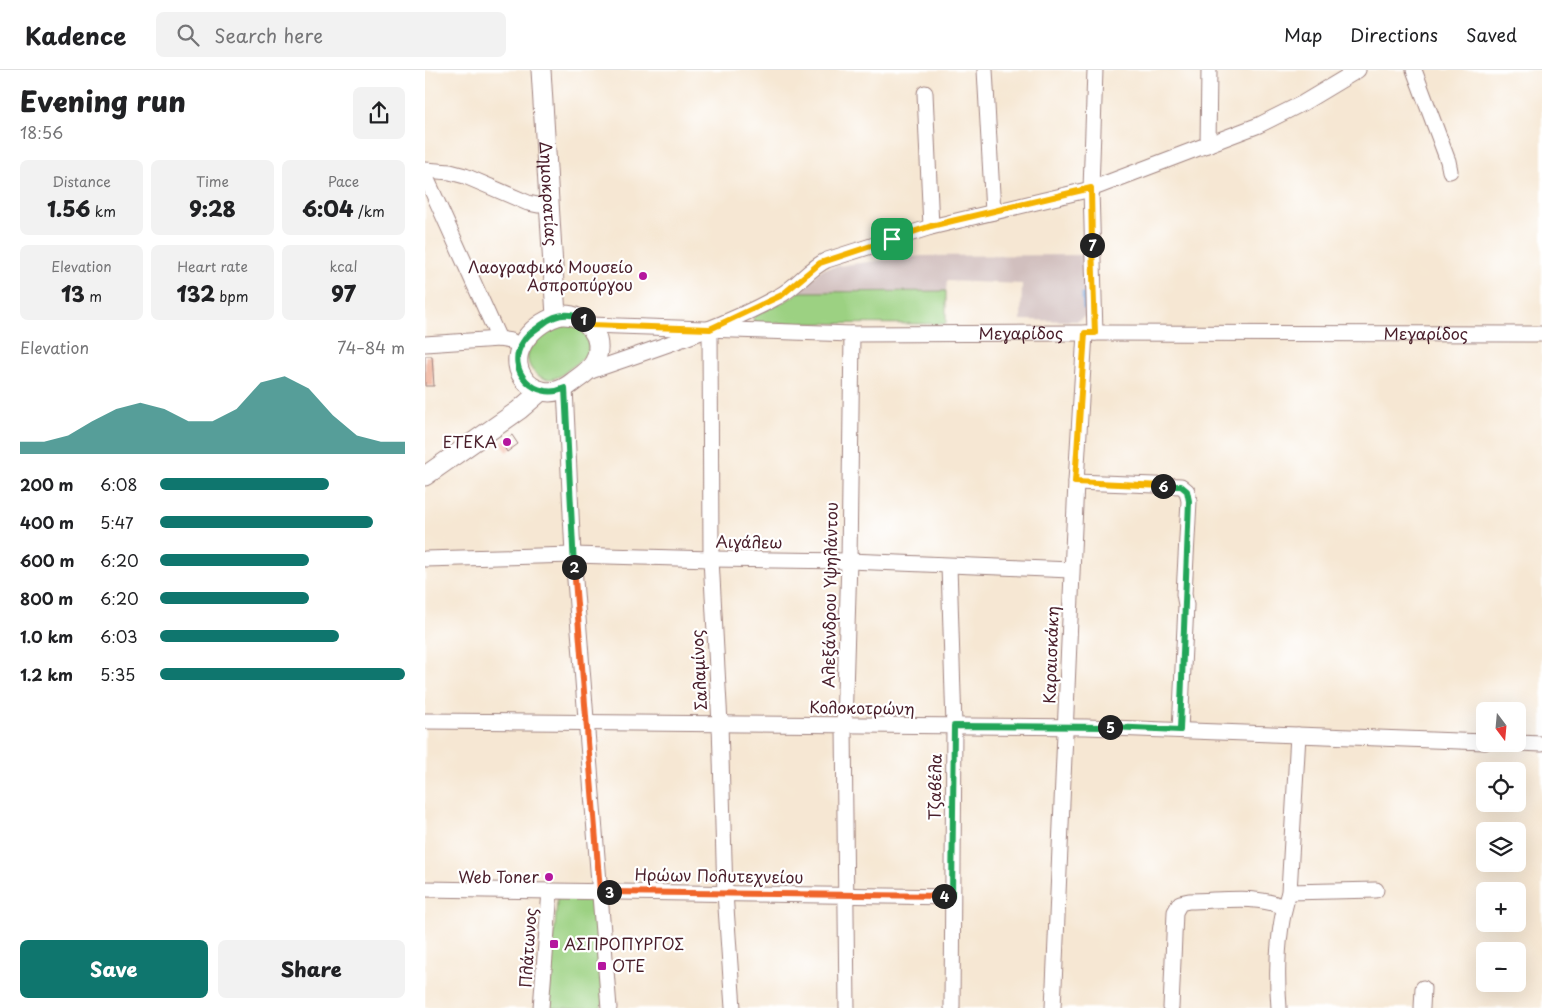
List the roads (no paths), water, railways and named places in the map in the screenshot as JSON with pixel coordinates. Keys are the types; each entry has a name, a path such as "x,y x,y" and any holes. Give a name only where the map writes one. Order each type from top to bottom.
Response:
{"main road":[{"name":"Δημοκρατίας","path":"541,70 556,316"},
{"path":"556,316 576,316 590,325 596,337 598,348 595,361 585,373 565,388 555,392 541,391 529,385 520,372 517,362 520,346 530,334 556,316"},
{"path":"425,476 519,410 541,391"}],"street":[{"path":"985,70 993,212"},
{"name":"Καραισκάκη","path":"1053,1008 1075,482 1090,333 1091,188 1095,70"},
{"path":"1208,145 1209,70"},
{"path":"585,373 710,329 782,295 815,267 827,260 931,226 1091,188 1259,125 1303,103 1358,70"},
{"path":"1414,70 1450,171"},
{"path":"925,93 931,226"},
{"path":"425,170 450,172 465,176 528,204 550,204"},
{"path":"425,175 499,339"},
{"name":"Μεγαρίδος","path":"590,325 853,334 1542,334"},
{"name":"Σαλαμίνος","path":"710,329 711,559 725,893 733,1008"},
{"name":"Αλεξάνδρου Υψηλάντου","path":"847,1008 845,725 853,334"},
{"path":"425,344 499,339 511,341 520,346"},
{"path":"565,388 573,555 609,1008"},
{"path":"1075,482 1181,486 1187,491 1189,501 1184,594 1186,605 1180,730"},
{"name":"Αιγάλεω","path":"425,559 573,555 849,561 1071,570"},
{"name":"Τζαβέλα","path":"949,566 954,726 952,1008"},
{"name":"Κολοκοτρώνη","path":"425,721 1066,727 1476,742"},
{"path":"1279,1008 1277,980 1279,941 1284,907 1289,892 1298,735"},
{"path":"1526,743 1542,744"},
{"name":"Ηρώων Πολυτεχνείου","path":"425,889 952,896"},
{"path":"1289,892 1376,890"},
{"name":"Πλάτωνος","path":"541,1008 550,891"},
{"path":"1171,1008 1175,912 1180,903 1189,900 1255,900 1274,903 1284,907"},
{"path":"1422,1008 1423,988"}],"waterway":[{"path":"1083,294 1084,308"}],"place":[{"name":"Λαογραφικό Μουσείο Ασπροπύργου","path":"643,276"},
{"name":"ΕΤΕΚΑ","path":"507,442"},
{"name":"Web Toner","path":"549,877"},
{"name":"ΑΣΠΡΟΠΥΡΓΟΣ","path":"554,944"},
{"name":"ΟΤΕ","path":"602,966"}]}
